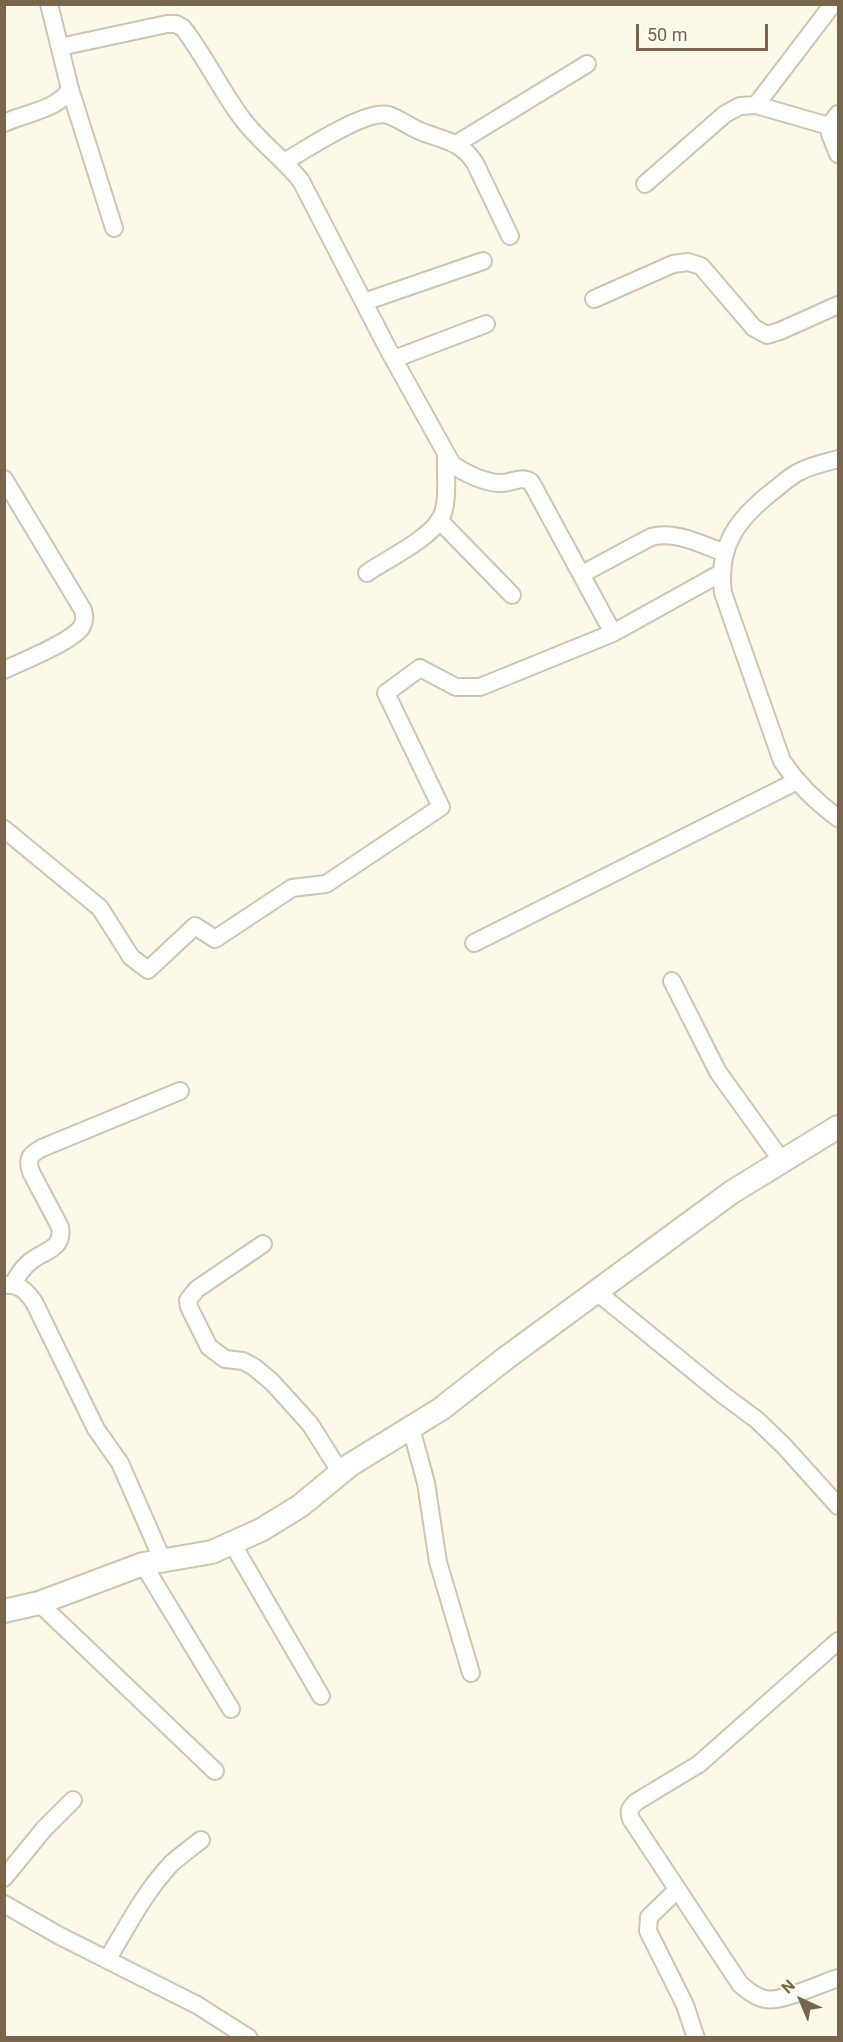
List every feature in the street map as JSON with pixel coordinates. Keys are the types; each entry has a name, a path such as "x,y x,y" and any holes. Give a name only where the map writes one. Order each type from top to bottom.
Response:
{"street":[{"path":"49,4 70,89 114,228"},
{"path":"756,105 833,4"},
{"path":"60,47 166,24 176,24 188,34 245,122 301,181 446,454 459,469 493,482 502,483 520,478 531,482 613,633"},
{"path":"456,144 587,64"},
{"path":"4,123 58,103 70,89"},
{"path":"645,184 725,114 740,106 756,105 834,120 830,134 838,154"},
{"path":"284,162 364,117 389,115 407,126 456,144 467,152 475,163 510,236"},
{"path":"364,302 483,261"},
{"path":"594,299 673,264 688,262 701,266 754,328 767,335 838,305"},
{"path":"394,359 486,324"},
{"path":"367,573 424,536 439,520 445,494 446,454"},
{"path":"838,459 813,465 797,472 747,514 734,531 725,553 721,573 723,593 783,761 797,781 838,818"},
{"path":"4,479 83,610 85,618 82,627 73,636 4,670"},
{"path":"439,520 512,595"},
{"path":"582,574 651,537 664,534 725,553"},
{"path":"4,829 100,909 131,957 148,970 195,926 215,939 292,888 326,884 441,807 386,693 420,668 456,687 480,687 613,633 721,573"},
{"path":"474,943 797,781"},
{"path":"672,981 718,1072 782,1161"},
{"path":"180,1091 42,1148 30,1157 28,1163 31,1172 60,1227 61,1234 57,1246 31,1261 9,1285 25,1290 34,1302 96,1429 120,1463 153,1562 231,1709"},
{"path":"4,1611 39,1603 153,1562 212,1551 261,1530 300,1506 350,1465 441,1409 506,1358 732,1192 838,1127"},
{"path":"263,1244 197,1289 188,1300 189,1306 209,1347 225,1359 243,1361 254,1367 272,1382 310,1424 341,1473"},
{"path":"597,1292 722,1394 758,1420 838,1506"},
{"path":"411,1428 426,1483 438,1562 471,1673"},
{"path":"232,1543 321,1696"},
{"path":"39,1603 216,1771"},
{"path":"838,1641 699,1764 631,1807 629,1813 630,1819 740,1984 761,1999 773,2001 838,1977"},
{"path":"4,1878 44,1829 73,1800"},
{"path":"107,1960 136,1911 162,1875 173,1862 201,1840"},
{"path":"677,1890 649,1917 648,1930 685,2005 696,2037"},
{"path":"4,1904 58,1935 197,2005 245,2036"}]}
